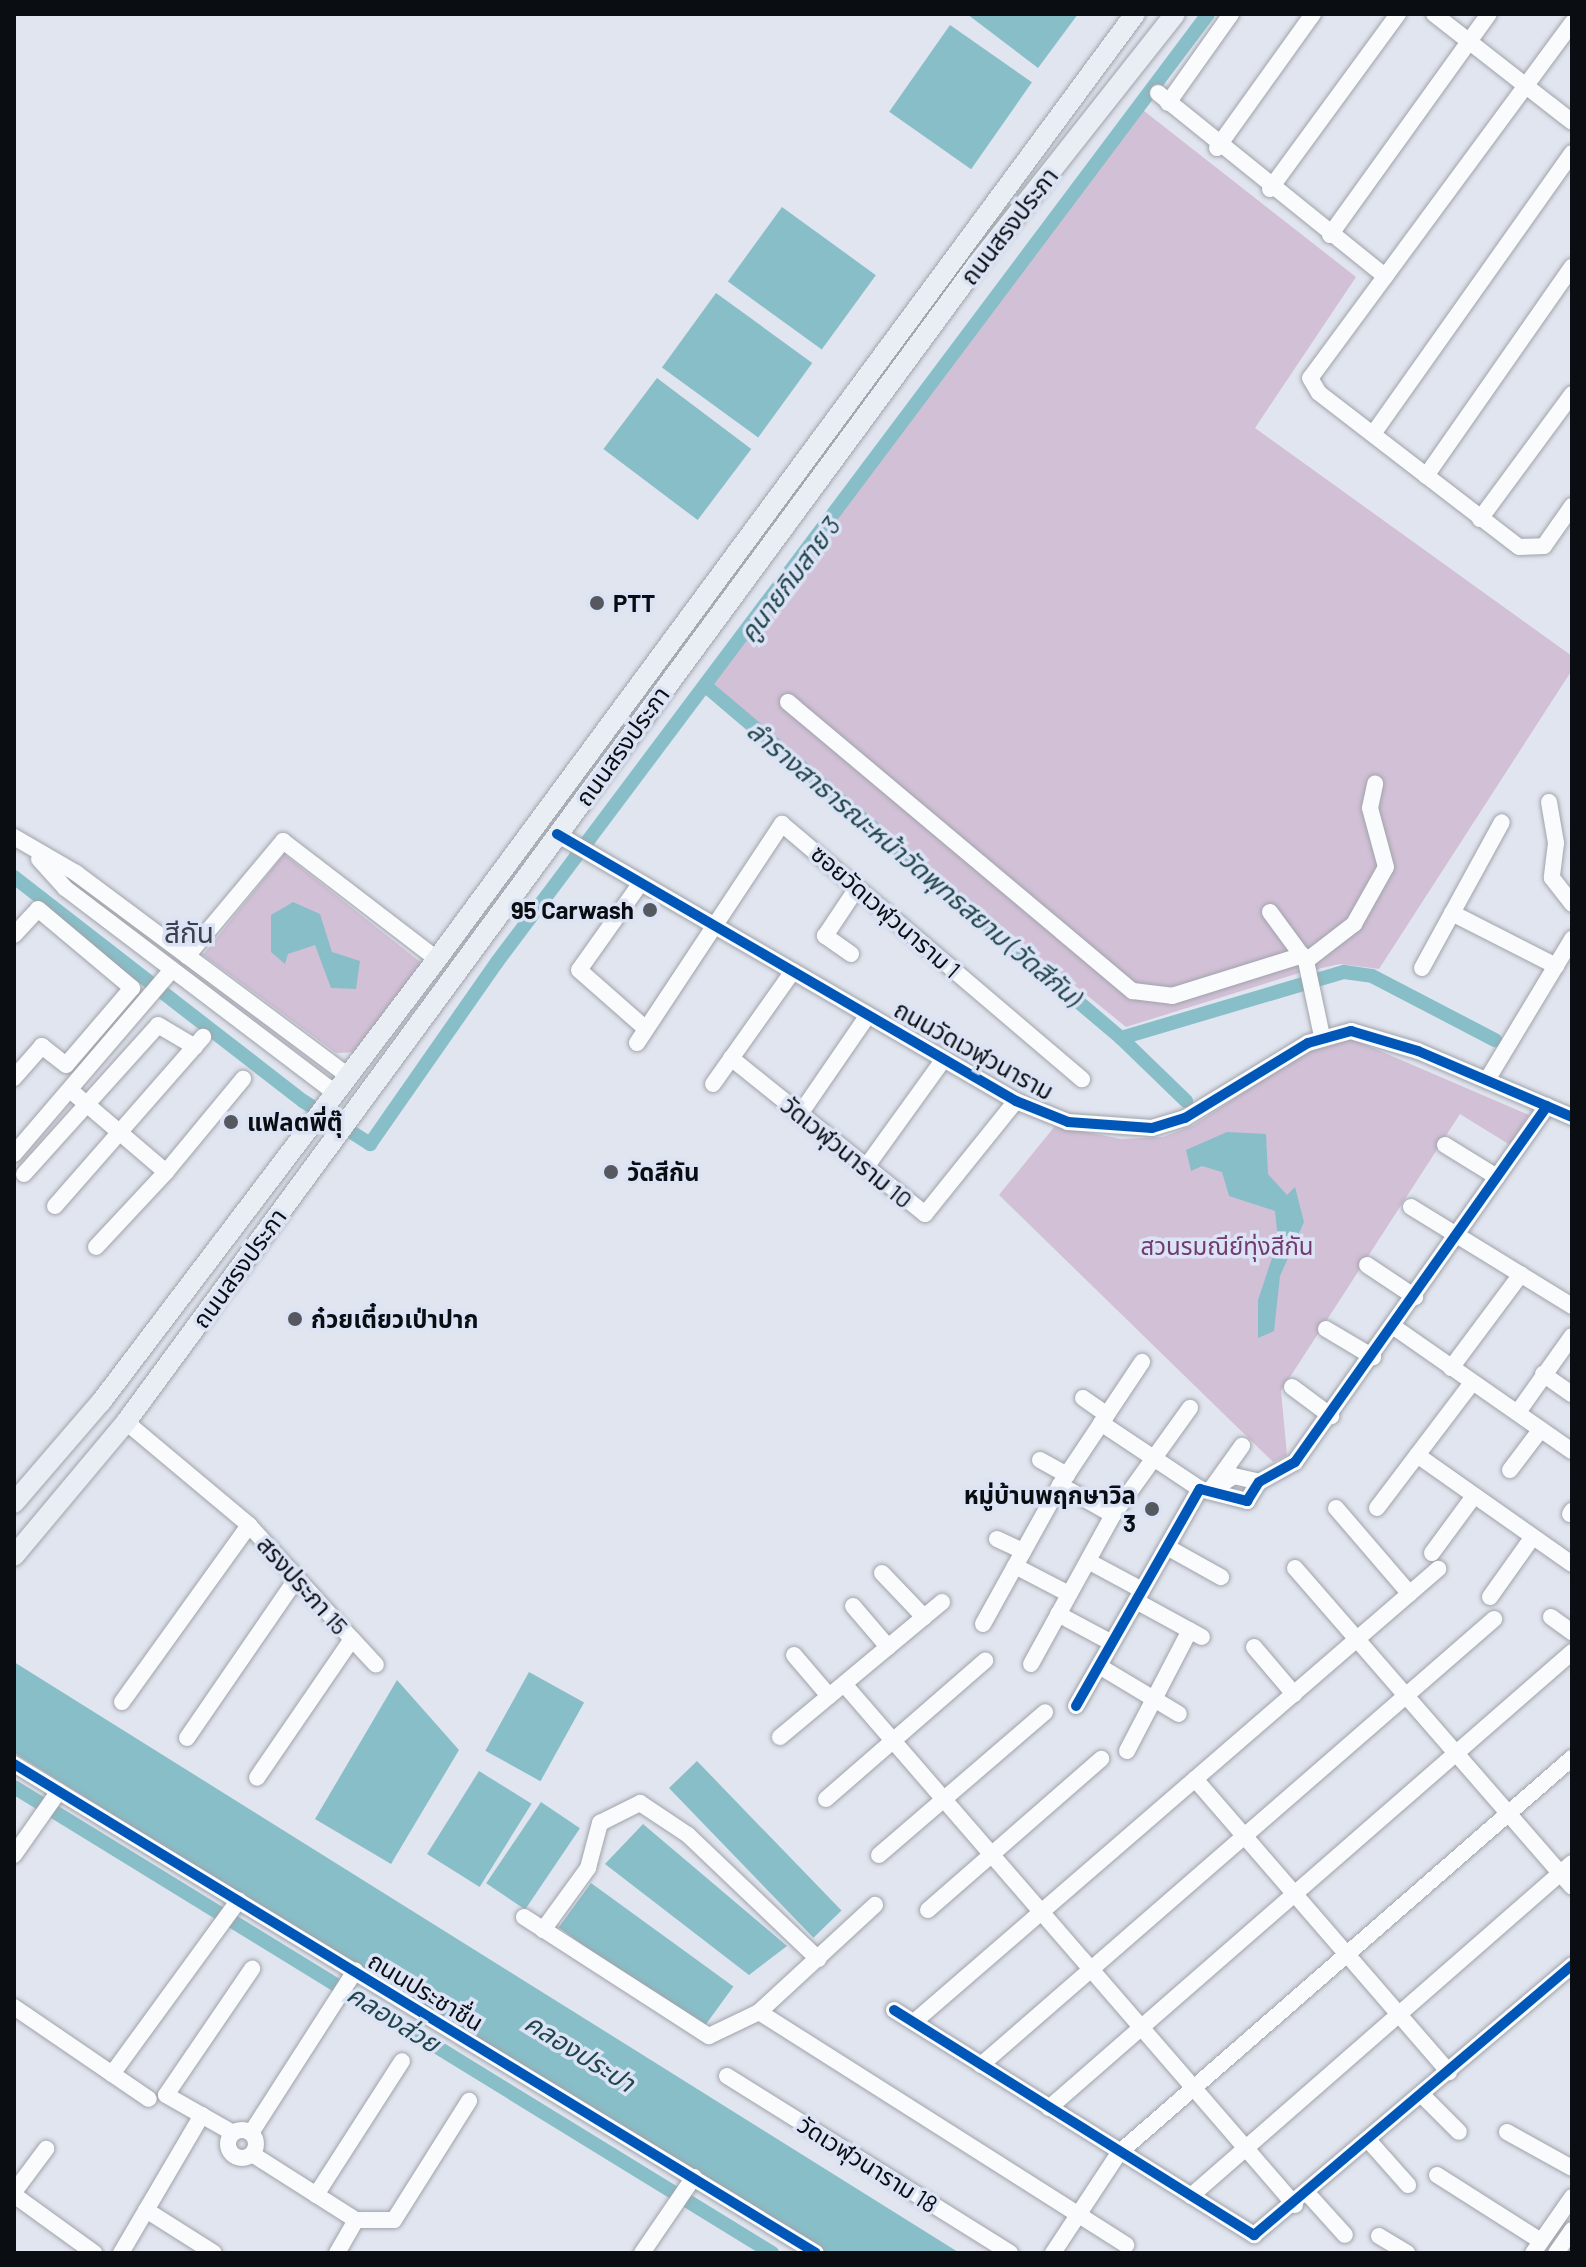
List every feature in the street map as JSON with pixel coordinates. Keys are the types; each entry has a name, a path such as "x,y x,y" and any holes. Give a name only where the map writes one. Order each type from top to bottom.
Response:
{"main road":[{"name":"ถนนสรงประภา","path":"14,1503 211,1258 437,959 955,250 1135,14"},
{"name":"ถนนสรงประภา","path":"14,1556 126,1422 367,1091 564,838 976,266 1175,14"},
{"path":"955,250 976,266"},
{"path":"348,1076 367,1091"},
{"path":"330,1100 351,1113"},
{"path":"211,1258 235,1274"}],"street":[{"path":"1231,14 1163,98 1217,148 1385,276"},
{"path":"1217,148 1313,14"},
{"path":"1270,189 1398,14"},
{"path":"1434,14 1572,122"},
{"path":"1330,235 1489,14"},
{"path":"1572,23 1310,378 1373,434 1480,519 1531,552 1544,546 1572,506"},
{"path":"1373,434 1572,153"},
{"path":"1426,476 1572,267"},
{"path":"1480,519 1572,394"},
{"path":"788,702 1133,991 1172,996 1306,961 1354,924 1386,867 1370,808 1375,784"},
{"path":"1549,802 1556,843 1552,878 1572,904"},
{"path":"1422,968 1502,822"},
{"name":"ซอยวัดเวฬุวนาราม 1","path":"714,926 782,824 1082,1079"},
{"path":"14,837 32,851 65,888 330,1100"},
{"name":"ถนนวัดเวฬุวนาราม","path":"564,838 1016,1101 1068,1122 1152,1128 1185,1118 1322,1036"},
{"path":"187,956 283,841 437,959"},
{"path":"32,851 76,873 348,1076"},
{"path":"640,884 579,970 646,1029"},
{"path":"851,954 825,936 857,888"},
{"path":"14,935 38,909 132,988 66,1065 42,1046 20,1059 14,1078"},
{"path":"1270,912 1306,961 1317,997 1322,1036 1378,1036 1572,1117"},
{"path":"1452,913 1556,966"},
{"path":"637,1043 714,926"},
{"path":"1487,1080 1572,939"},
{"path":"14,1154 171,971"},
{"path":"713,1084 793,971"},
{"path":"800,1114 868,1015"},
{"path":"24,1174 158,1025 199,1042 55,1206"},
{"name":"วัดเวฬุวนาราม 10","path":"731,1058 925,1214 1016,1101"},
{"path":"866,1167 944,1059"},
{"path":"96,1247 166,1172 243,1079"},
{"path":"70,1090 166,1172"},
{"path":"1083,1398 1104,1419 1155,1456 1209,1489 1236,1503 1257,1493 1263,1480 1295,1462 1331,1416 1547,1106"},
{"path":"1445,1145 1497,1177"},
{"path":"1411,1207 1572,1306"},
{"path":"1367,1265 1415,1297"},
{"path":"1451,1368 1521,1274"},
{"path":"1394,1327 1572,1451"},
{"path":"1326,1329 1373,1357"},
{"path":"1518,1412 1572,1336"},
{"path":"983,1624 1063,1480 1142,1362"},
{"path":"1543,1374 1572,1394"},
{"path":"1377,1508 1472,1383"},
{"path":"1292,1387 1331,1416"},
{"path":"1031,1664 1113,1515 1190,1408"},
{"name":"สรงประภา 15","path":"126,1422 249,1525 352,1639 257,1778"},
{"path":"1510,1470 1541,1429"},
{"path":"1076,1706 1167,1547 1242,1446"},
{"path":"1417,1455 1572,1564"},
{"path":"1040,1460 1113,1515"},
{"path":"1209,1489 1234,1476 1263,1480"},
{"path":"1432,1553 1474,1496"},
{"path":"1336,1508 1410,1594"},
{"path":"122,1702 249,1525"},
{"path":"1490,1597 1532,1538"},
{"path":"997,1539 1069,1594"},
{"path":"1167,1547 1221,1577"},
{"path":"1088,1561 1196,1634 1160,1700 1127,1751"},
{"path":"1295,1568 1408,1695 1507,1815 1566,1869 1572,1887"},
{"path":"914,2022 1438,1569"},
{"path":"882,1573 924,1617"},
{"path":"187,1738 297,1578"},
{"path":"780,1737 942,1602"},
{"path":"853,1606 888,1647"},
{"path":"1058,1614 1112,1643"},
{"path":"1551,1617 1572,1632"},
{"path":"981,2065 1494,1619"},
{"path":"352,1639 376,1665"},
{"path":"1254,1647 1294,1694"},
{"path":"1049,2108 1572,1652"},
{"path":"794,1655 829,1696"},
{"path":"826,1799 985,1661"},
{"path":"1099,1666 1179,1714"},
{"path":"844,1684 1295,2205"},
{"path":"879,1855 1045,1712"},
{"path":"1053,2253 1119,2153 1572,1758"},
{"path":"928,1910 1101,1759"},
{"name":"ถนนประชาชื่น","path":"14,1764 53,1800 231,1910 354,1974 816,2253"},
{"path":"1195,1779 1449,2072"},
{"path":"14,1855 53,1800"},
{"path":"543,1930 588,1868 600,1823 640,1803 688,1835 818,1959"},
{"path":"1191,2196 1566,1869"},
{"path":"524,1917 709,2036 759,2012 875,1905"},
{"path":"112,2074 231,1910"},
{"path":"894,2010 1254,2235 1308,2194 1572,1965"},
{"path":"251,2133 233,2133 166,2095 252,1969"},
{"path":"252,2154 251,2133 354,1974"},
{"path":"14,2007 149,2099"},
{"path":"759,2012 1126,2245"},
{"path":"316,2195 402,2061"},
{"name":"วัดเวฬุวนาราม 18","path":"727,2076 1010,2253"},
{"path":"1422,2095 1459,2132"},
{"path":"233,2133 232,2155 252,2154 356,2220 394,2220 469,2101"},
{"path":"121,2253 202,2115"},
{"path":"1507,2132 1572,2168"},
{"path":"1369,2141 1408,2185"},
{"path":"46,2149 14,2194 94,2253"},
{"path":"1437,2175 1537,2247 1572,2197"},
{"path":"642,2253 694,2177"},
{"path":"1308,2194 1345,2235"},
{"path":"146,2210 214,2253"},
{"path":"337,2253 356,2220"},
{"path":"1556,2253 1572,2230"},
{"path":"1379,2236 1407,2253"}],"green space":[{"path":"1139,107 1356,277 1255,428 1572,656 1572,670 1379,969 1340,964 1299,973 1126,1027 708,688"},
{"path":"284,854 424,965 357,1052 336,1053 203,955"},
{"name":"สวนรมณีย์ทุ่งสีกัน","path":"1350,1038 1529,1115 1510,1145 1460,1114 1281,1391 1287,1455 1273,1462 999,1195 1055,1126 1121,1139 1163,1137 1194,1125 1313,1047"}],"water":[{"path":"967,14 1078,14 1038,68"},
{"path":"950,25 1032,82 971,169 889,112"},
{"path":"782,207 876,275 822,350 728,281"},
{"path":"716,293 812,363 758,437 662,367"},
{"path":"657,378 751,449 698,520 603,449"},
{"path":"293,902 320,914 332,952 360,961 356,989 331,988 315,945 288,954 285,964 271,952 271,915"},
{"path":"1227,1132 1266,1134 1268,1174 1287,1195 1295,1187 1304,1222 1280,1276 1274,1331 1258,1338 1258,1300 1278,1240 1275,1211 1229,1196 1222,1172 1202,1166 1191,1171 1186,1150"},
{"name":"คลองประปา","path":"14,1662 960,2253 814,2253 14,1753"},
{"path":"529,1672 584,1703 540,1781 485,1751"},
{"path":"397,1680 459,1750 391,1864 315,1819"},
{"path":"697,1761 841,1911 813,1938 669,1788"},
{"path":"479,1771 532,1804 480,1887 427,1854"},
{"path":"541,1802 580,1828 525,1910 486,1883"},
{"path":"643,1824 787,1946 749,1975 605,1864"},
{"path":"591,1883 733,1986 701,2031 559,1927"}],"waterway":[{"name":"คูนายกิมสาย 3","path":"14,877 303,1101 370,1144 497,962 1208,14"},
{"name":"ลำรางสาธารณะหน้าวัดพุทธสยาม (วัดสีกัน)","path":"708,688 1121,1038 1344,972 1372,976 1495,1040"},
{"name":"ลำรางสาธารณะหน้าวัดพุทธสยาม (วัดสีกัน)","path":"1121,1038 1186,1101"},
{"name":"คลองส่วย","path":"14,1787 772,2253"}],"cycle path":[{"path":"557,834 1016,1101 1068,1122 1152,1128 1185,1118 1308,1043 1351,1031 1418,1051 1572,1117"},
{"path":"1076,1706 1200,1489 1247,1501 1259,1482 1295,1462 1547,1106"},
{"path":"14,1764 816,2253"},
{"path":"894,2010 1254,2235 1572,1965"}],"place":[{"name":"PTT","path":"597,603"},
{"name":"95 Carwash","path":"650,910"},
{"name":"แฟลตพี่ตุ๊","path":"231,1122"},
{"name":"วัดสีกัน","path":"611,1172"},
{"name":"ก๋วยเตี๋ยวเป่าปาก","path":"295,1319"},
{"name":"หมู่บ้านพฤกษาวิล 3","path":"1152,1509"}],"district":[{"name":"สีกัน","path":"189,932"}]}
